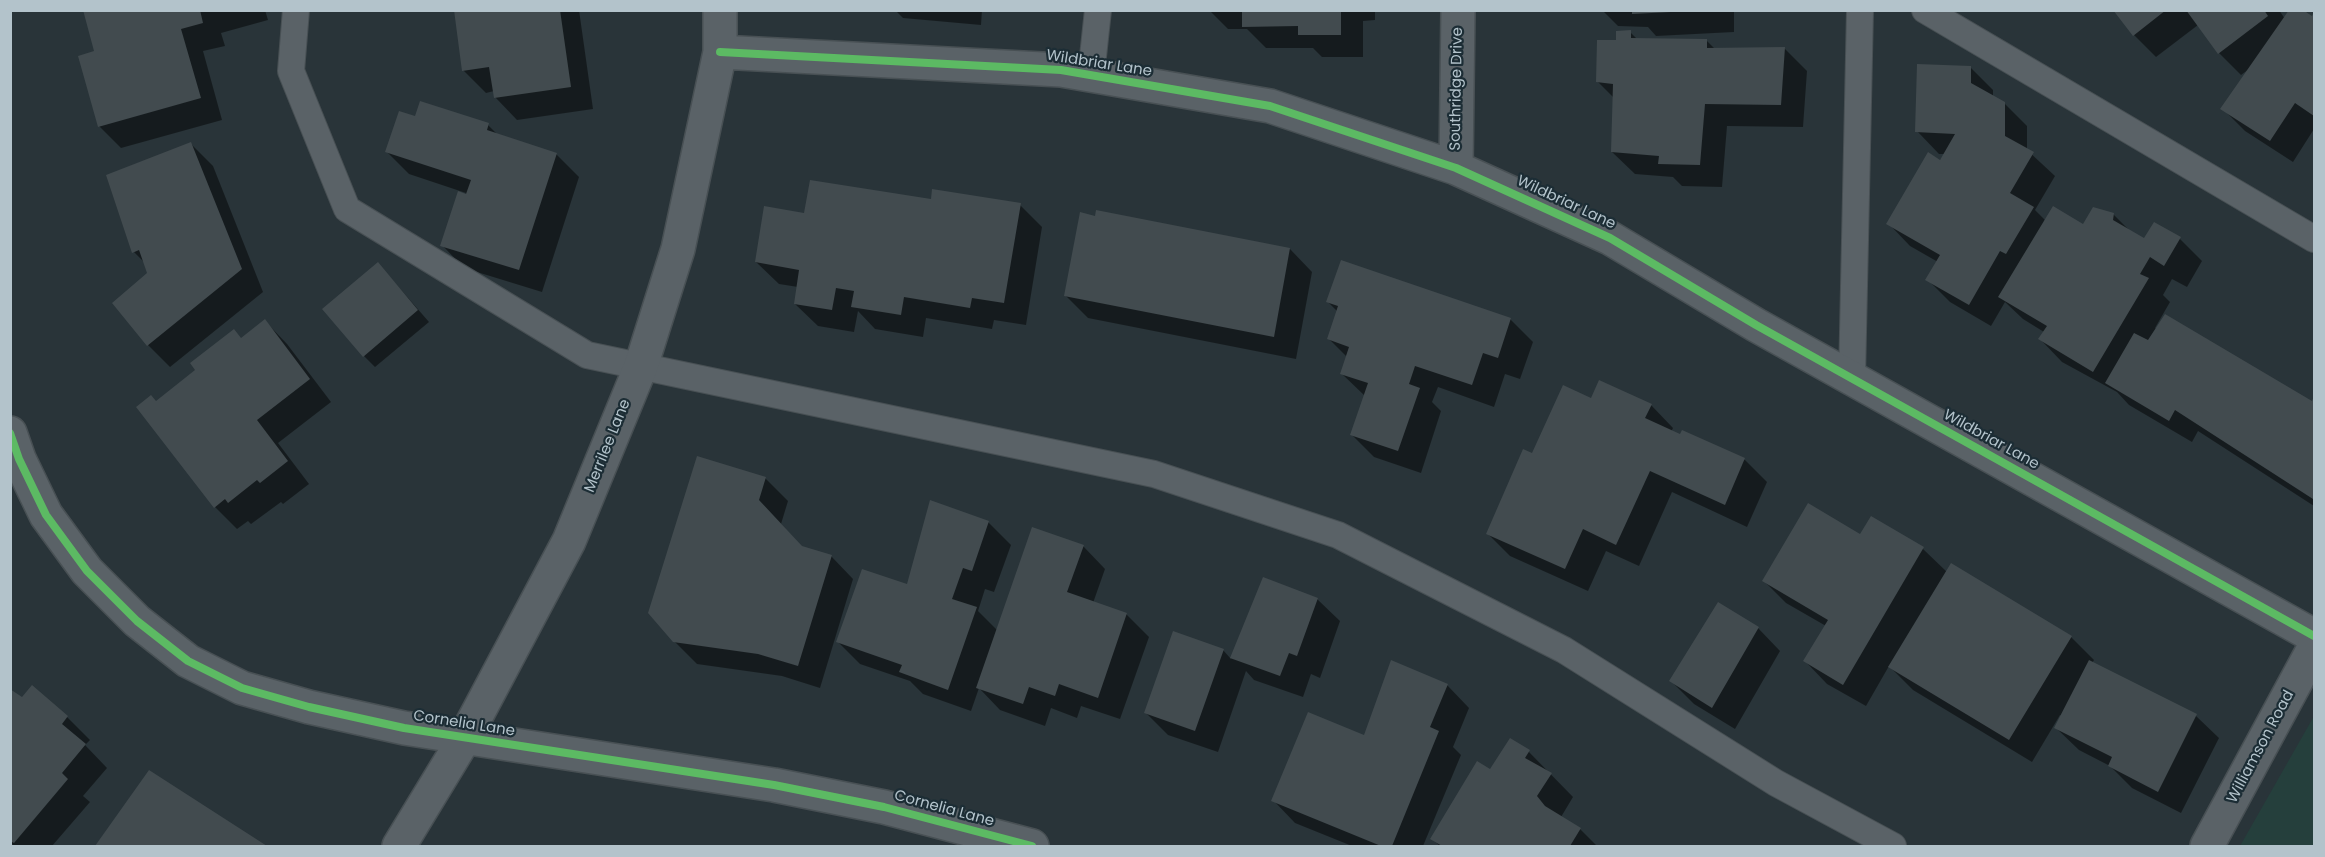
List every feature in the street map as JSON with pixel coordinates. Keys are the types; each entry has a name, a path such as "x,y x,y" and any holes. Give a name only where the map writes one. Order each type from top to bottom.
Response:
{"street":[{"name":"Merrilee Lane","path":"399,846 464,739 569,541 641,366 678,249 720,52 720,10"},
{"name":"Southridge Drive","path":"1456,168 1458,10"},
{"name":"Wildbriar Lane","path":"720,52 1061,70 1270,106 1456,168 1610,238 1756,325 2314,636"},
{"name":"Cornelia Lane","path":"10,434 19,459 46,516 87,571 137,621 188,661 242,688 309,707 464,739 796,790 884,807 1032,846"},
{"name":"Williamson Road","path":"2207,846 2314,648"}],"lane":[{"path":"296,10 291,71 347,209 587,355 1154,474 1338,535 1564,650 1776,783 1893,846"},
{"path":"1091,75 1098,10"},
{"path":"1852,378 1860,10"},
{"path":"1924,10 2314,239"}],"green space":[{"path":"2314,716 2314,846 2240,846"}],"building":[{"path":"83,10 200,10 203,23 181,29 201,98 98,127 78,56 94,51"},
{"path":"454,10 560,10 571,87 494,98 489,67 462,71"},
{"path":"1242,10 1341,10 1341,35 1298,35 1298,26 1242,27"},
{"path":"1632,10 1671,10 1671,12 1632,14"},
{"path":"2113,10 2166,10 2133,36"},
{"path":"2186,10 2264,10 2268,16 2218,54"},
{"path":"2289,10 2303,10 2312,16 2314,12 2314,116 2295,103 2270,141 2220,109"},
{"path":"1631,30 1631,38 1707,39 1707,48 1785,47 1781,105 1705,104 1700,165 1658,164 1659,156 1611,152 1613,84 1596,82 1597,40 1616,40 1616,31"},
{"path":"1917,64 1971,66 1971,83 2005,102 2005,136 2034,152 2010,193 2034,207 2006,254 2000,251 1969,305 1925,280 1940,255 1886,224 1928,152 1940,160 1955,134 1915,132"},
{"path":"420,101 489,123 487,130 557,153 519,270 440,246 458,191 466,194 471,180 385,152 399,111 415,116"},
{"path":"191,142 242,269 147,346 112,303 147,273 139,250 132,253 106,175"},
{"path":"810,180 931,199 932,189 1021,203 1004,303 972,298 970,308 904,297 901,315 851,307 854,291 836,288 832,310 794,304 799,270 755,262 764,206 804,213"},
{"path":"2053,206 2083,224 2093,207 2114,213 2113,220 2144,238 2154,222 2181,237 2164,266 2150,257 2140,274 2149,278 2093,372 2038,339 2047,326 1998,297"},
{"path":"1096,210 1290,248 1274,337 1064,296 1080,212 1095,216"},
{"path":"1341,260 1511,318 1498,358 1483,353 1472,385 1415,366 1409,384 1420,388 1398,451 1350,435 1368,383 1340,374 1349,347 1327,339 1338,306 1326,302"},
{"path":"378,262 418,310 363,357 322,309"},
{"path":"2165,314 2312,401 2314,396 2313,499 2175,410 2169,421 2105,383 2134,333 2148,340"},
{"path":"265,319 310,379 257,420 288,461 260,483 257,480 228,503 225,499 214,508 136,407 151,395 156,401 195,370 190,363 234,329 241,338"},
{"path":"1599,380 1652,404 1645,418 1680,434 1682,430 1745,458 1725,505 1650,471 1616,545 1583,529 1565,569 1486,534 1523,449 1532,453 1563,385 1591,398"},
{"path":"697,456 766,477 759,500 802,546 832,555 798,666 758,654 673,642 648,613"},
{"path":"930,500 989,521 972,571 963,568 952,599 977,607 948,690 899,672 902,665 836,642 862,569 907,584"},
{"path":"1808,503 1860,534 1871,516 1924,547 1843,685 1803,661 1828,620 1762,581"},
{"path":"1032,527 1084,545 1067,592 1127,613 1098,698 1059,684 1055,696 1029,687 1023,704 976,688"},
{"path":"1951,563 2072,636 2009,740 1888,667"},
{"path":"1263,577 1318,598 1297,656 1289,653 1280,676 1230,658"},
{"path":"1718,602 1759,627 1712,708 1669,681"},
{"path":"1173,631 1224,649 1195,731 1144,713"},
{"path":"1391,660 1448,684 1430,727 1439,731 1392,846 1381,846 1271,801 1308,712 1364,735"},
{"path":"2089,660 2197,714 2158,792 2108,766 2112,757 2054,728"},
{"path":"32,685 68,716 62,724 86,744 62,773 68,779 14,843 10,841 10,689 22,697"},
{"path":"1510,738 1530,750 1525,758 1552,773 1537,796 1545,806 1581,828 1570,846 1442,846 1430,839 1477,761 1490,769"},
{"path":"149,770 267,846 95,846"}],"cycle path":[{"path":"720,52 1061,70 1270,106 1456,168 1610,238 1756,325 2314,636"},
{"path":"10,433 19,459 46,515 87,571 137,621 188,661 242,688 309,707 404,728 774,785 884,807 1032,846"}]}
